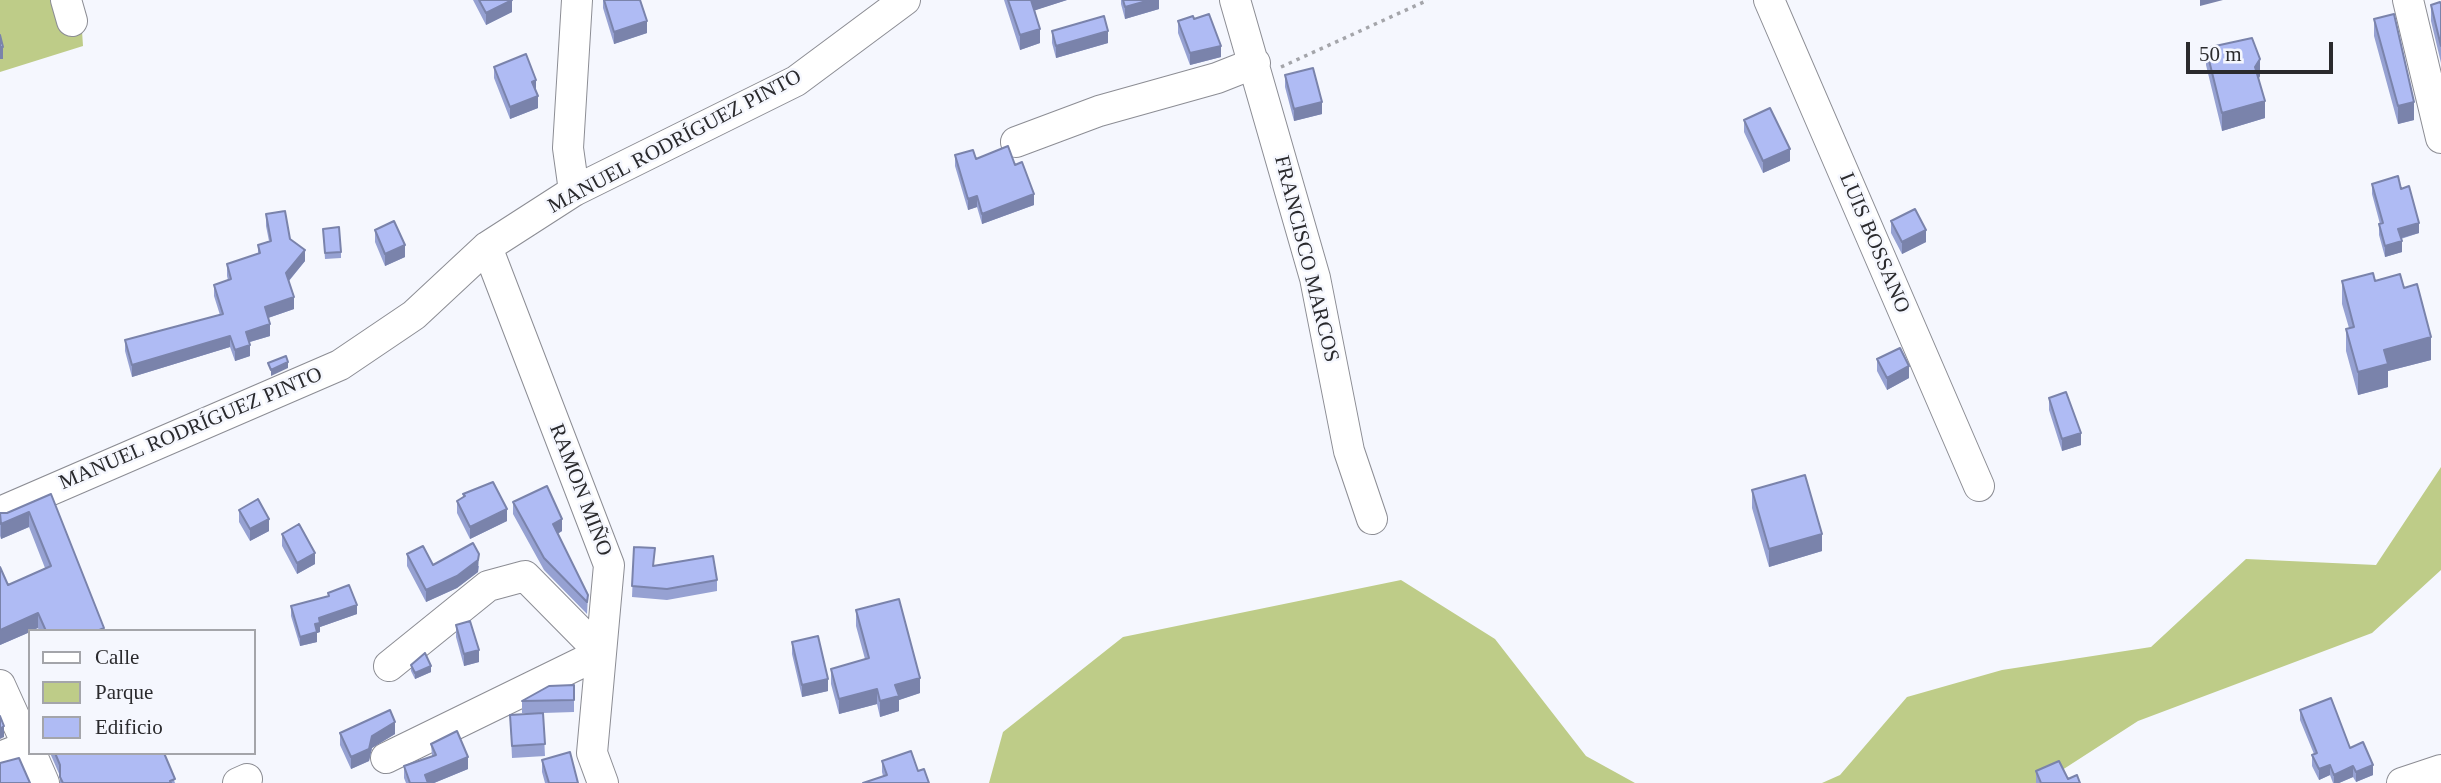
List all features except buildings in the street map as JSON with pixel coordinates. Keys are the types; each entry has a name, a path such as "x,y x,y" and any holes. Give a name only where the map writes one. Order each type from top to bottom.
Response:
{"street":[{"path":"573,191 568,148 576,0"},
{"name":"MANUEL RODRÍGUEZ PINTO","path":"0,512 340,365 414,315 487,247 573,191 796,81 905,0"},
{"name":"FRANCISCO MARCOS","path":"1235,0 1315,278 1349,451 1372,519"},
{"name":"LUIS BOSSANO","path":"1769,0 1979,486"},
{"path":"2408,0 2441,138"},
{"path":"1016,142 1099,111 1217,78 1257,70"},
{"name":"RAMON MIÑO","path":"487,247 608,565 592,753 603,783"},
{"path":"386,758 601,653 526,576 488,586 389,666"},
{"path":"0,685 28,748"},
{"path":"0,757 28,750"},
{"path":"31,755 44,783"},
{"path":"2402,783 2441,770"}],"path":[{"path":"1257,70 1428,0"}],"green space":[{"path":"0,0 80,0 83,46 0,72"},
{"path":"2441,467 2441,570 2372,633 2138,721 2042,783 1822,783 1840,775 1907,697 2002,670 2151,647 2246,559 2376,565"},
{"path":"1401,580 1495,639 1586,756 1635,783 989,783 1003,732 1123,637"}]}
